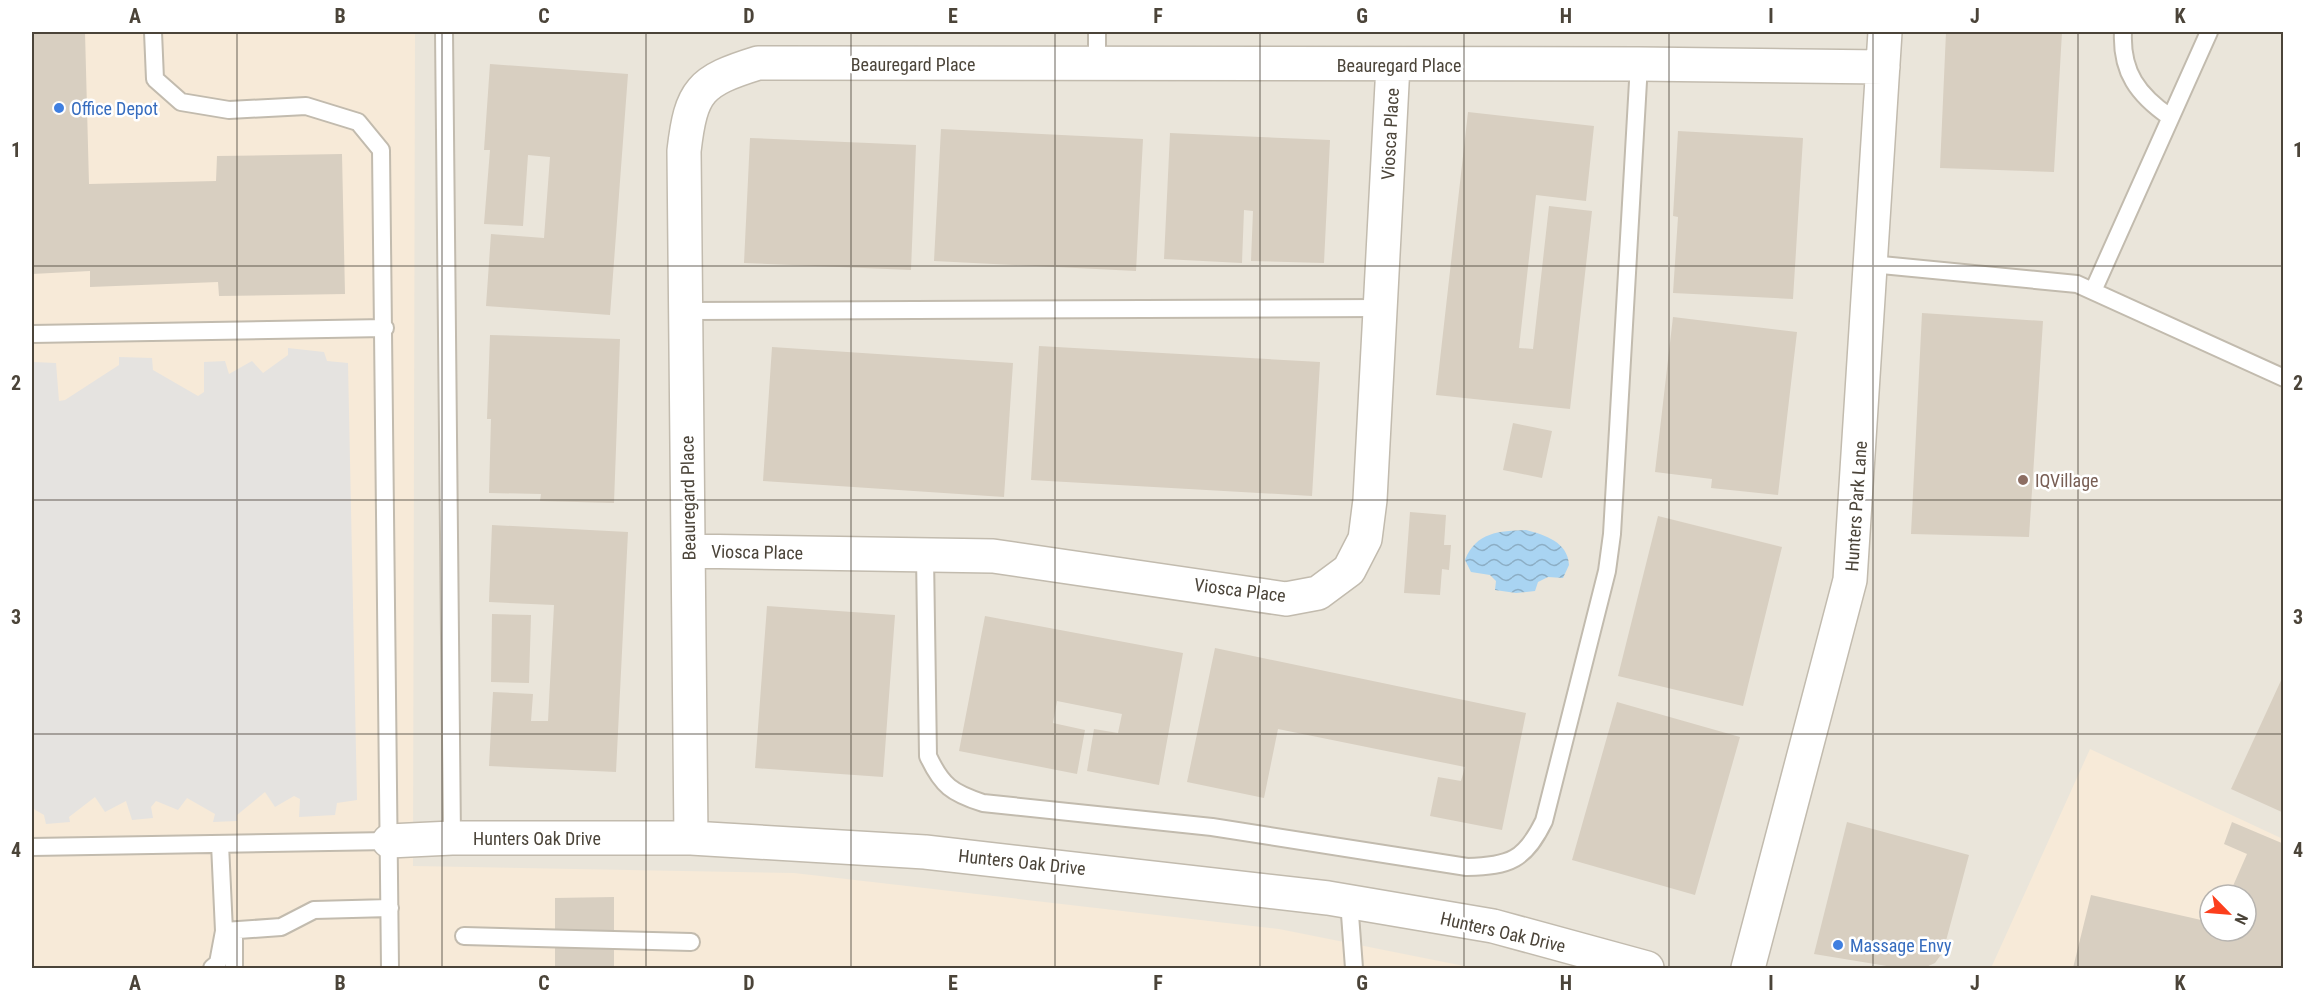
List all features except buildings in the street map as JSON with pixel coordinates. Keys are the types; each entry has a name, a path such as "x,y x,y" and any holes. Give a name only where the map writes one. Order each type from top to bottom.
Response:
{"street":[{"name":"Hunters Park Lane","path":"1748,969 1850,580 1885,32"},
{"name":"Beauregard Place","path":"691,838 684,151 688,118 698,95 719,75 758,63 1640,64 1883,67"},
{"name":"Viosca Place","path":"688,551 993,556 1042,561 1286,599 1318,592 1349,570 1365,539 1370,500 1393,65"},
{"name":"Hunters Oak Drive","path":"388,841 452,838 691,838 924,852 1349,901 1493,926 1594,961 1647,969"}],"lane":[{"path":"153,32 155,79 181,102 229,110 306,106 358,122 381,150 385,328 390,969"},
{"path":"444,32 452,838"},
{"path":"1097,32 1097,64"},
{"path":"2123,32 2123,55 2130,80 2142,95 2170,117"},
{"path":"2093,291 2209,32"},
{"path":"925,556 928,756 938,778 958,795 983,802 1212,827 1467,867 1492,867 1516,860 1533,844 1544,821 1607,572 1613,522 1640,64"},
{"path":"1871,264 2077,284 2283,378"},
{"path":"686,311 1380,308"},
{"path":"32,334 385,328"},
{"path":"32,847 388,841"},
{"path":"220,844 234,969"},
{"path":"1349,901 1354,969"},
{"path":"229,931 281,927 314,910 390,908"},
{"path":"212,969 218,963 229,931"},
{"path":"464,936 692,942"}],"shaded area":[{"path":"32,32 2283,32 2283,968 32,968"},
{"path":"32,32 415,32 413,866 794,873 1279,929 1474,968 32,968"},
{"path":"288,348 324,352 327,361 348,363 357,800 337,803 335,815 299,817 300,799 294,796 275,807 265,792 237,815 237,821 213,822 215,814 187,798 178,810 156,801 151,807 153,818 132,820 126,801 105,812 95,797 69,817 70,822 46,824 44,815 32,808 33,362 56,363 59,401 65,400 119,365 119,357 152,358 153,370 198,396 204,392 204,362 225,361 229,374 252,361 263,373 288,355"},
{"path":"2090,749 2283,839 2283,968 1991,968"}],"water":[{"path":"1526,530 1548,537 1565,551 1569,565 1563,578 1548,577 1538,582 1535,591 1516,593 1495,590 1496,581 1490,575 1471,572 1465,560 1475,544 1482,538 1507,531"}],"place":[{"name":"Office Depot","path":"59,108"},
{"name":"IQVillage","path":"2023,480"},
{"name":"Massage Envy","path":"1838,945"}]}
